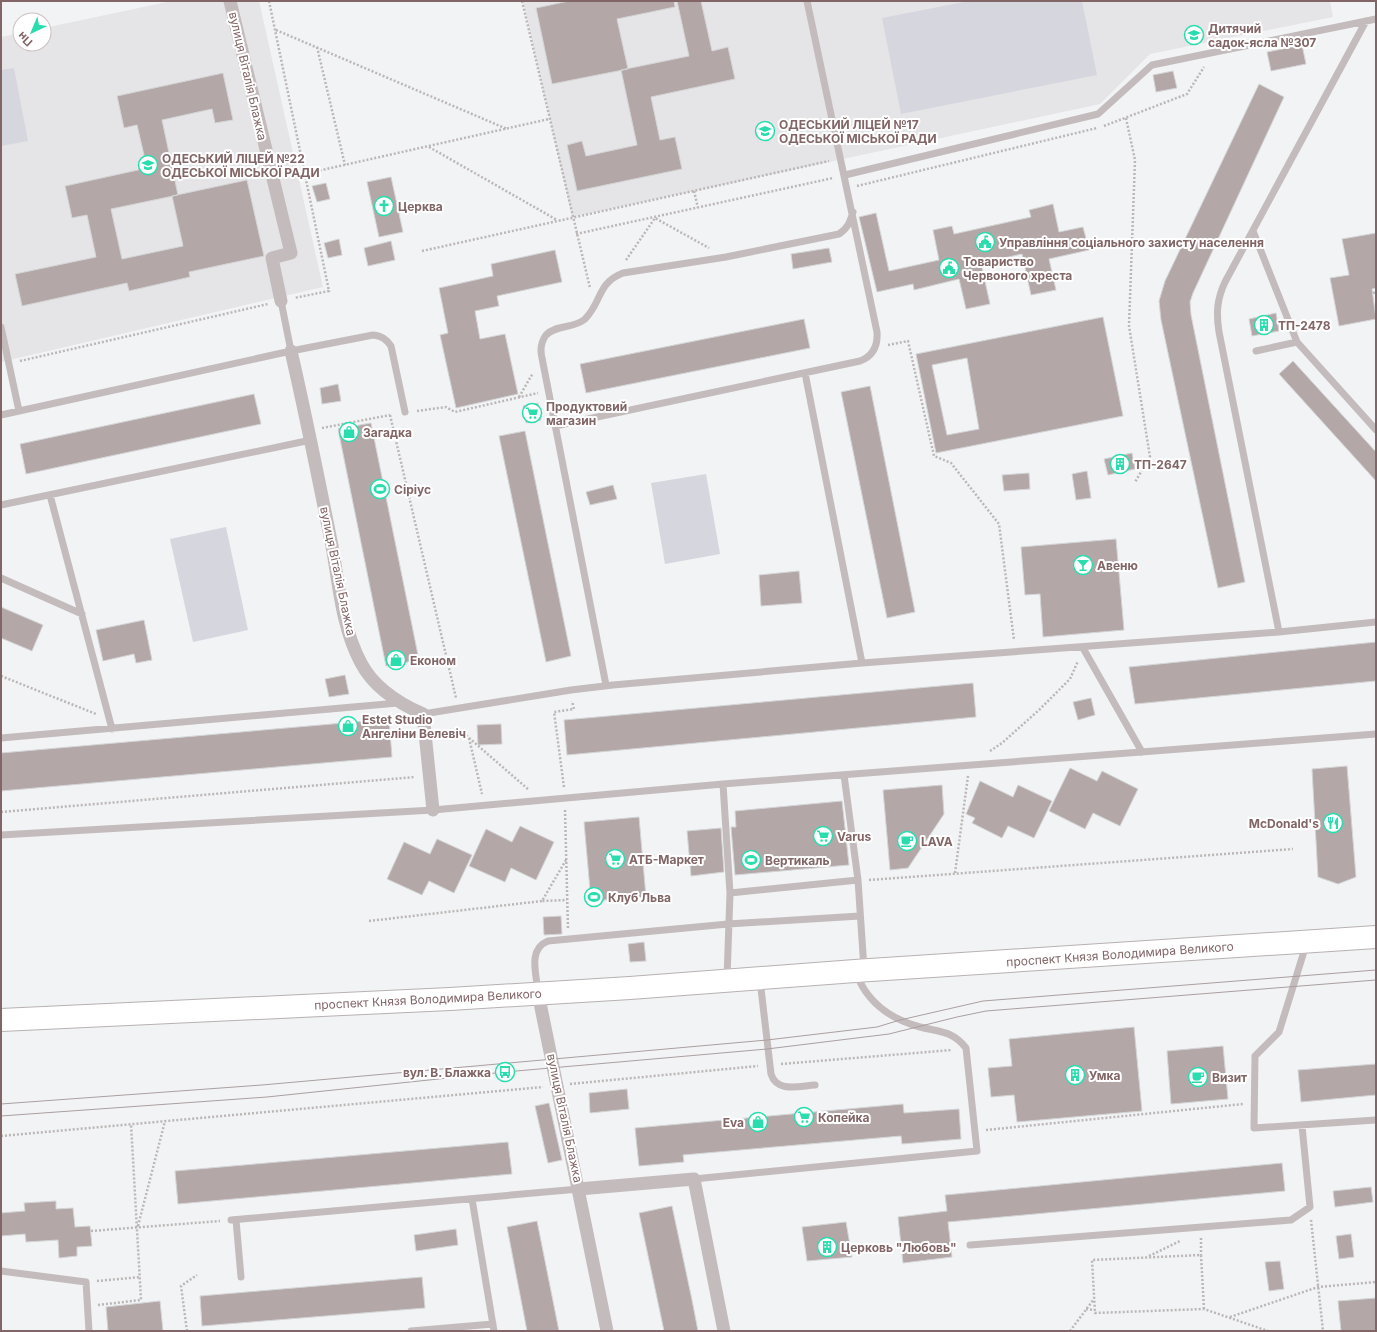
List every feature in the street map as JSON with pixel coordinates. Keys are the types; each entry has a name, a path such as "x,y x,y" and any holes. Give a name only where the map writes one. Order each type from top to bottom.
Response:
{"highway":[{"name":"проспект Князя Володимира Великого","path":"1,1020 727,982 859,971 1376,937"}],"street":[{"name":"вулиця Віталія Блажка","path":"230,1 290,253 272,258 281,301"},
{"name":"вулиця Віталія Блажка","path":"292,351 348,630 361,664 377,686 398,703 423,714"},
{"path":"423,714 433,810"},
{"name":"вулиця Віталія Блажка","path":"538,993 580,1189 694,1179"},
{"path":"694,1179 724,1331"},
{"path":"580,1189 607,1331"}],"lane":[{"path":"555,426 860,361 867,358 876,347 877,332 853,212 807,1"},
{"path":"845,175 1098,114 1152,65 1376,19"},
{"path":"1279,632 1217,318 1216,306 1220,293 1252,231 1366,21"},
{"path":"606,685 542,358 541,349 546,336 558,328 576,325 584,320 606,283 623,273 726,257 839,234 846,229 853,212"},
{"path":"1252,231 1297,342 1375,428"},
{"path":"281,301 292,351"},
{"path":"1,327 20,410"},
{"path":"1,415 292,351 373,336 380,336 387,340 391,346 406,412"},
{"path":"1256,351 1297,342"},
{"path":"804,373 862,663"},
{"path":"1,505 310,436"},
{"path":"50,495 112,729"},
{"path":"1,578 82,614"},
{"path":"423,714 606,685 862,663 1083,648 1279,632 1376,622"},
{"path":"1083,648 1142,752"},
{"path":"1,738 398,703"},
{"path":"1,835 433,810 724,784 1376,734"},
{"path":"694,1179 977,1151 966,1048 959,1039 951,1034 918,1026 887,1013 869,997 861,987 859,971 860,916 858,880 844,775"},
{"path":"724,784 730,893 727,982"},
{"path":"730,893 858,880"},
{"path":"538,993 535,958 537,948 548,941 728,924 860,916"},
{"path":"1306,942 1279,1032 1255,1056 1254,1128 1376,1120"},
{"path":"760,980 769,1064 773,1081 784,1087 815,1085"},
{"path":"970,1245 1291,1220 1310,1207 1302,1126"},
{"path":"241,1277 233,1220 580,1189"},
{"path":"411,1331 494,1328 472,1199"},
{"path":"1,1271 86,1282 89,1331"}],"path":[{"path":"9,364 329,291 269,1"},
{"path":"522,1 576,234 594,304"},
{"path":"275,30 507,129"},
{"path":"316,47 345,165"},
{"path":"1126,118 1135,160 1129,326 1150,457 1135,482"},
{"path":"304,174 549,119"},
{"path":"429,147 558,220"},
{"path":"422,251 841,158"},
{"path":"576,234 655,218 845,175"},
{"path":"694,191 698,208"},
{"path":"655,218 726,257"},
{"path":"614,277 655,218"},
{"path":"876,347 908,341 934,456 951,463 999,524 1016,652"},
{"path":"519,397 542,358"},
{"path":"310,436 390,415 446,407 455,412 548,391"},
{"path":"390,415 458,708"},
{"path":"955,873 969,765 1002,743 1040,710 1070,679 1083,648"},
{"path":"1,676 110,719"},
{"path":"563,776 554,712 574,709 571,690"},
{"path":"460,730 541,800"},
{"path":"469,738 485,805"},
{"path":"1,812 429,776"},
{"path":"565,798 568,939"},
{"path":"858,880 1293,849"},
{"path":"542,901 566,860"},
{"path":"369,921 542,901 567,900"},
{"path":"1,1136 558,1086 769,1064 966,1048"},
{"path":"975,1131 1254,1102"},
{"path":"137,1228 165,1121"},
{"path":"88,1307 141,1300 141,1277 131,1124"},
{"path":"1310,1207 1323,1331"},
{"path":"91,1231 233,1220"},
{"path":"1200,1227 1204,1309"},
{"path":"1095,1310 1092,1260 1201,1255"},
{"path":"187,1331 181,1286 196,1275"},
{"path":"86,1282 141,1277"},
{"path":"1229,1317 1318,1287 1376,1282"},
{"path":"1070,1331 1094,1299"},
{"path":"1086,1309 1095,1310 1095,1313 1204,1309 1268,1331"}],"shaded area":[{"name":"ОДЕСЬКИЙ ЛІЦЕЙ №22 ОДЕСЬКОЇ МІСЬКОЇ РАДИ","path":"172,1 259,1 323,287 1,362 1,37 12,35 12,52 52,52 52,26"},
{"name":"ОДЕСЬКИЙ ЛІЦЕЙ №17 ОДЕСЬКОЇ МІСЬКОЇ РАДИ","path":"523,1 1330,1 1333,17 1150,54 1100,104 572,217"},
{"path":"969,1 1082,1 1097,75 901,114 882,18"},
{"path":"14,68 28,141 1,146 1,70"},
{"path":"706,474 720,554 665,564 651,483"},
{"path":"226,527 248,630 193,642 170,539"}],"building":[{"path":"569,1 674,1 675,7 617,19 628,69 552,84 536,8"},
{"path":"677,1 701,1 712,51 728,47 735,79 651,97 660,140 675,137 682,169 577,191 567,145 582,141 586,156 637,145 621,70 689,56"},
{"path":"1302,45 1306,64 1271,71 1267,52"},
{"path":"1173,71 1177,88 1156,92 1153,75"},
{"path":"223,73 233,120 215,123 212,109 162,120 178,195 247,180 264,256 189,272 190,277 129,291 127,283 22,306 15,274 96,257 87,215 72,218 65,186 147,168 137,125 124,128 117,96","holes":["172,196 183,246 122,259 111,209"]},
{"path":"1259,84 1284,97 1190,302 1191,315 1245,582 1218,588 1161,320 1159,301 1165,281"},
{"path":"391,177 403,232 379,237 367,182"},
{"path":"326,183 330,199 317,202 312,186"},
{"path":"1053,204 1059,232 1083,227 1089,250 1049,259 1056,290 1031,295 1022,254 981,263 990,304 966,309 959,279 914,290 913,284 877,292 859,217 876,213 889,271 939,260 933,230 952,226 954,234 1031,217 1029,210"},
{"path":"1376,233 1376,288 1372,289 1376,319 1339,326 1330,278 1349,275 1342,239"},
{"path":"339,239 342,255 328,258 324,243"},
{"path":"391,241 395,260 368,266 364,248"},
{"path":"829,248 832,262 793,269 791,254"},
{"path":"555,250 562,282 497,296 499,306 475,311 480,339 505,334 518,394 456,408 440,335 448,333 439,288 493,276 491,264"},
{"name":"ТП-2478","path":"1276,313 1279,331 1252,336 1249,319"},
{"path":"1103,317 1123,416 936,453 916,354","holes":["967,358 979,429 947,435 932,365"]},
{"path":"804,319 810,348 586,393 580,364"},
{"path":"1293,361 1376,452 1376,481 1279,374"},
{"path":"338,384 341,401 322,404 320,388"},
{"path":"870,386 915,612 887,618 841,392"},
{"path":"254,394 261,424 26,474 20,444"},
{"name":"Продуктовий магазин","path":"538,403 541,420 526,423 523,406"},
{"path":"371,423 419,660 386,666 338,429"},
{"path":"525,431 571,656 546,662 499,436"},
{"name":"ТП-2647","path":"1132,453 1135,469 1108,475 1104,459"},
{"path":"1087,471 1091,498 1076,500 1072,474"},
{"path":"1029,473 1030,489 1004,491 1002,475"},
{"path":"613,485 617,499 590,505 586,492"},
{"path":"1116,539 1124,630 1043,637 1040,594 1025,595 1021,547"},
{"path":"799,571 802,603 761,606 759,575"},
{"path":"1,607 43,625 32,651 1,638"},
{"path":"144,620 152,660 136,663 134,654 103,661 96,630"},
{"path":"1376,642 1376,681 1135,704 1129,667"},
{"path":"345,675 349,694 329,697 325,679"},
{"path":"973,683 976,717 567,755 564,720"},
{"path":"1091,698 1095,715 1078,720 1073,702"},
{"path":"389,719 392,757 1,791 1,753"},
{"path":"501,724 502,744 478,745 477,725"},
{"name":"McDonald's","path":"1347,766 1356,877 1338,884 1318,877 1312,769"},
{"path":"1070,768 1097,781 1102,771 1138,789 1120,826 1093,813 1085,829 1049,811"},
{"path":"980,781 1013,797 1018,785 1052,801 1034,838 1008,826 1002,838 972,823 975,818 966,814"},
{"name":"LAVA","path":"942,785 944,814 908,868 890,870 883,790"},
{"path":"842,801 849,865 735,875 731,827 736,827 735,811"},
{"name":"АТБ-Маркет","path":"639,817 646,897 591,901 584,822"},
{"path":"520,826 554,842 536,880 511,868 505,882 469,866 486,829 512,842"},
{"path":"721,828 724,872 691,876 687,831"},
{"path":"437,839 472,855 454,893 429,881 422,895 387,879 404,842 430,854"},
{"path":"561,916 562,934 544,935 543,917"},
{"path":"644,942 646,961 630,962 628,944"},
{"name":"Умка","path":"1134,1027 1142,1111 1017,1122 1014,1095 991,1097 988,1068 1012,1066 1009,1039"},
{"path":"1223,1046 1228,1099 1171,1104 1167,1051"},
{"path":"1376,1064 1376,1095 1301,1102 1298,1070"},
{"path":"627,1089 629,1109 590,1113 589,1093"},
{"path":"549,1103 562,1160 548,1163 535,1106"},
{"path":"903,1104 904,1113 959,1109 961,1139 902,1144 901,1136 683,1155 684,1162 639,1166 635,1128"},
{"path":"508,1142 512,1174 178,1204 175,1171"},
{"path":"1282,1163 1285,1191 948,1222 952,1257 903,1263 898,1217 947,1211 945,1195"},
{"path":"1371,1187 1373,1202 1335,1207 1333,1191"},
{"path":"56,1201 56,1209 73,1208 75,1227 90,1226 92,1246 77,1247 77,1256 59,1258 58,1240 26,1242 25,1234 1,1236 1,1213 25,1211 24,1203"},
{"path":"672,1206 698,1331 664,1331 639,1213"},
{"path":"537,1221 559,1331 527,1331 507,1227"},
{"name":"Церковь \"Любовь\"","path":"846,1222 852,1257 807,1261 802,1227"},
{"path":"456,1229 458,1245 416,1251 414,1235"},
{"path":"1351,1234 1354,1257 1339,1259 1336,1236"},
{"path":"1280,1261 1284,1289 1269,1291 1265,1262"},
{"path":"422,1277 425,1308 202,1326 200,1296"},
{"path":"1376,1298 1376,1331 1341,1331 1338,1301"},
{"path":"160,1301 163,1331 108,1331 106,1307"}],"tram line":[{"path":"1,1104 262,1085 767,1040 877,1027 900,1020 983,1001 1376,970"},
{"path":"1,1116 267,1097 505,1072 767,1049 889,1034 986,1011 1376,980"}],"place":[{"name":"Дитячий садок-ясла №307","path":"1194,35"},
{"name":"ОДЕСЬКИЙ ЛІЦЕЙ №17 ОДЕСЬКОЇ МІСЬКОЇ РАДИ","path":"765,131"},
{"name":"ОДЕСЬКИЙ ЛІЦЕЙ №22 ОДЕСЬКОЇ МІСЬКОЇ РАДИ","path":"148,165"},
{"name":"Церква","path":"384,206"},
{"name":"Управління соціального захисту населення","path":"985,242"},
{"name":"Товариство Червоного хреста","path":"949,268"},
{"name":"ТП-2478","path":"1264,325"},
{"name":"Продуктовий магазин","path":"532,413"},
{"name":"Загадка","path":"349,432"},
{"name":"ТП-2647","path":"1120,464"},
{"name":"Сіріус","path":"380,489"},
{"name":"Авеню","path":"1083,565"},
{"name":"Економ","path":"396,660"},
{"name":"Estet Studio Ангеліни Велевіч","path":"348,726"},
{"name":"McDonald's","path":"1333,823"},
{"name":"Varus","path":"823,836"},
{"name":"LAVA","path":"907,841"},
{"name":"АТБ-Маркет","path":"615,859"},
{"name":"Вертикаль","path":"751,860"},
{"name":"Клуб Льва","path":"594,897"},
{"name":"вул. В. Блажка","path":"505,1072"},
{"name":"Умка","path":"1075,1075"},
{"name":"Визит","path":"1198,1077"},
{"name":"Копейка","path":"804,1117"},
{"name":"Eva","path":"758,1122"},
{"name":"Церковь \"Любовь\"","path":"827,1247"}]}
